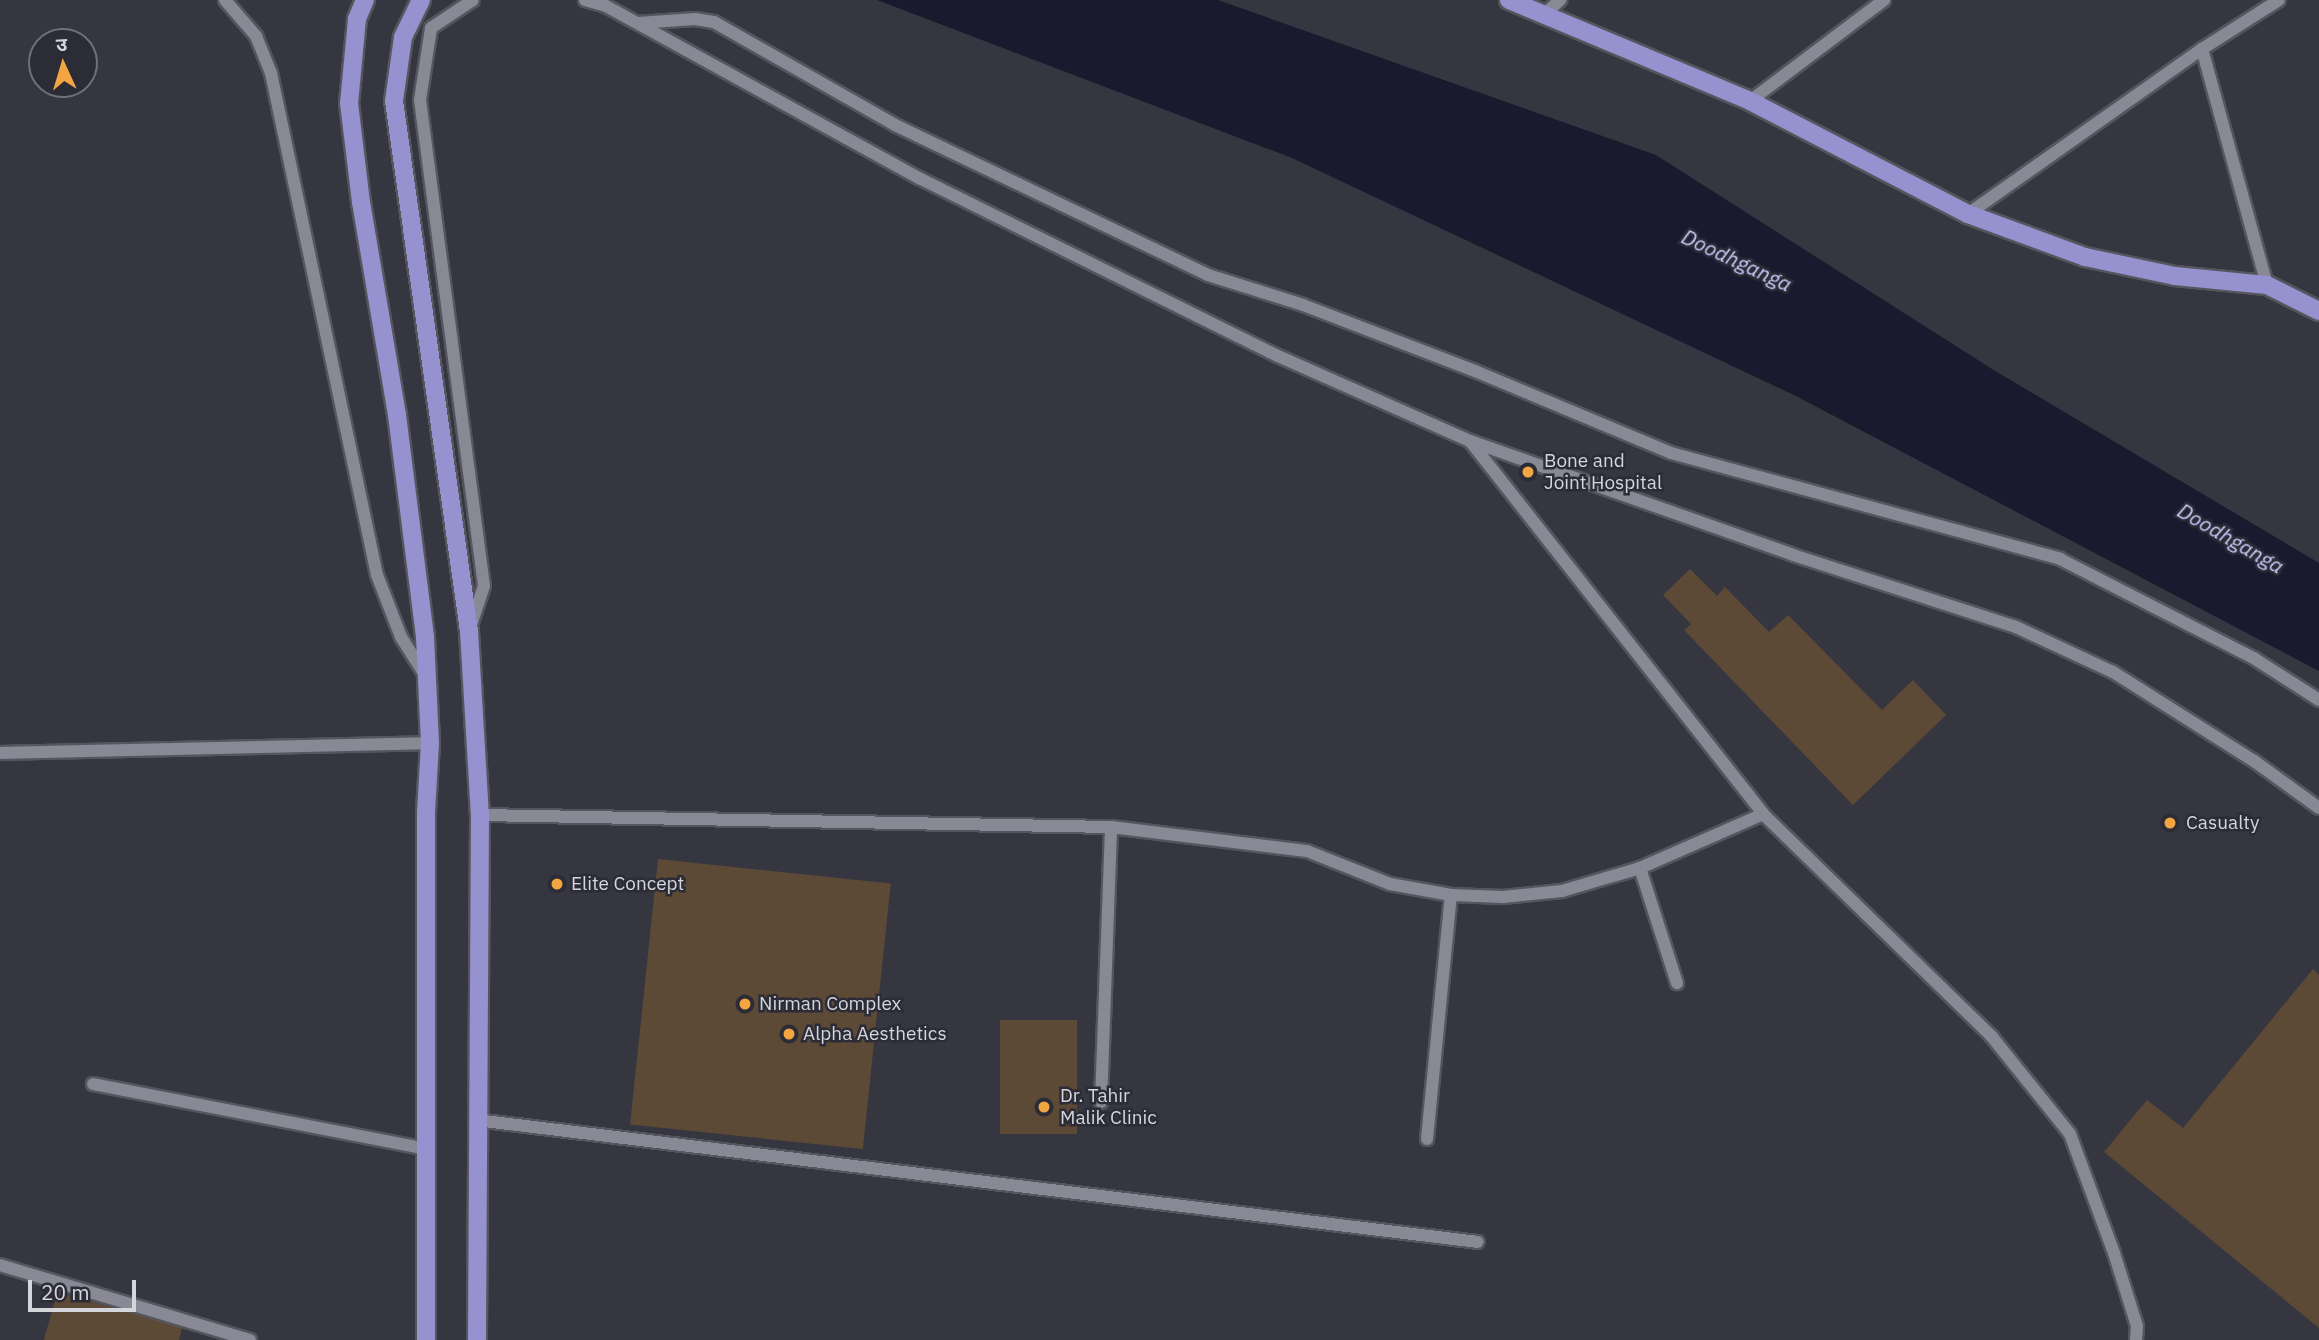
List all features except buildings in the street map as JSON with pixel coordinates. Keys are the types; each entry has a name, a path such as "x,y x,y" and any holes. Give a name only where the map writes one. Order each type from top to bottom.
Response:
{"main road":[{"path":"365,0 357,19 349,103 361,202 397,415 425,637 430,743 426,812 426,1340"},
{"path":"421,0 403,37 394,101 469,631 480,815 475,1120 477,1340"},
{"path":"1509,0 1751,101 1968,214 2085,257 2175,276 2267,285 2319,311"}],"street":[{"path":"225,0 256,36 271,73 377,575 401,637 425,675"},
{"path":"469,631 484,586 420,100 431,28 473,0"},
{"path":"585,0 637,23 921,179 1278,356 1470,441 1793,555 2016,627 2113,672 2255,761 2319,808"},
{"path":"1545,14 1560,0"},
{"path":"1751,101 1884,0"},
{"path":"2257,0 2268,9"},
{"path":"1968,214 2202,49 2279,0"},
{"path":"637,23 695,19 715,22 895,125 1208,275 1303,304 1671,453 2060,559 2255,659 2319,700"},
{"path":"2202,49 2267,285"},
{"path":"1470,441 1763,814 1992,1037 2070,1134 2114,1253 2137,1326 2136,1340"},
{"path":"0,753 430,743"},
{"path":"480,815 1111,827 1307,851 1390,884 1451,895 1503,897 1562,891 1640,867 1763,814"},
{"path":"1101,1102 1111,827"},
{"path":"1640,867 1677,984"},
{"path":"1427,1139 1451,895"},
{"path":"93,1084 428,1149"},
{"path":"475,1120 1478,1242"},
{"path":"0,1265 250,1340"}],"water":[{"name":"Doodhganga","path":"877,0 1218,0 1656,155 1992,369 2319,563 2319,671 1794,395 1292,158"}],"place":[{"name":"Bone and Joint Hospital","path":"1528,472"},
{"name":"Casualty","path":"2170,823"},
{"name":"Elite Concept","path":"557,884"},
{"name":"Nirman Complex","path":"745,1004"},
{"name":"Alpha Aesthetics","path":"789,1034"},
{"name":"Dr. Tahir Malik Clinic","path":"1044,1107"}]}
